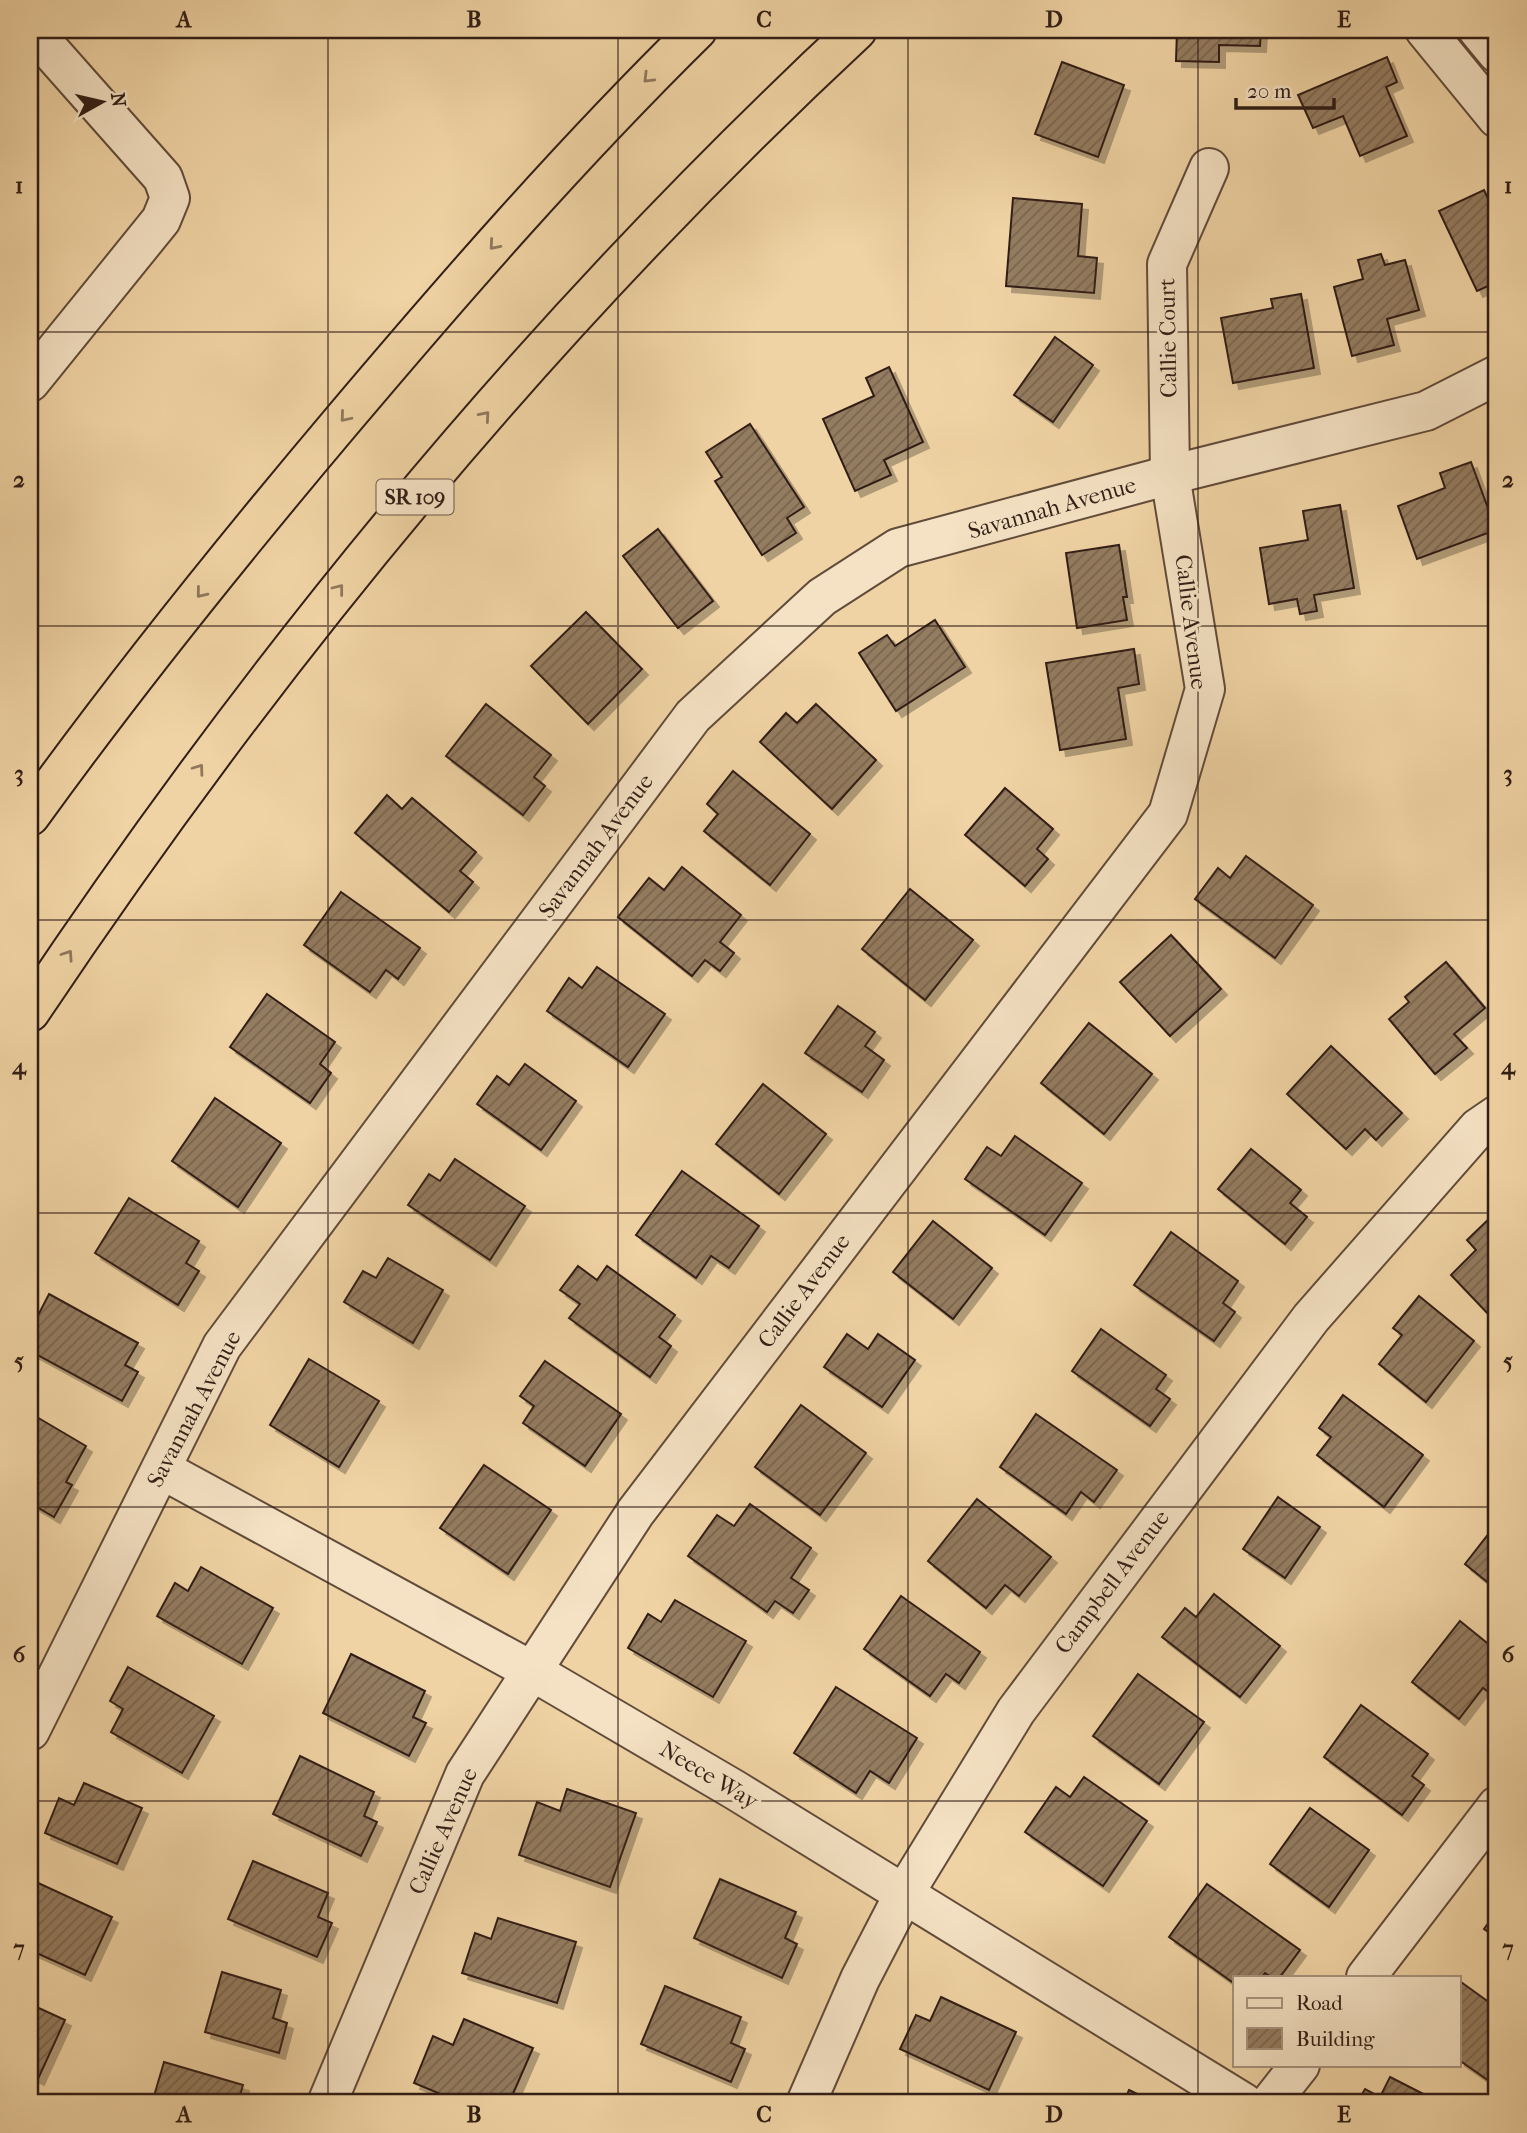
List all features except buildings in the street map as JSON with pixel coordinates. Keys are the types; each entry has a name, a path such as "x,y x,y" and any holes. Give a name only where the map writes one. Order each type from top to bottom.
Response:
{"highway":[{"path":"30,816 108,708 260,519 410,340 530,204 697,30"},
{"name":"SR 109","path":"30,1012 111,890 219,741 364,558 527,368 681,201 857,30"}],"street":[{"path":"30,382 161,220 170,198 163,178 32,30"},
{"path":"1425,30 1497,118"},
{"path":"1478,30 1497,53"},
{"name":"Callie Court","path":"1170,475 1167,264 1209,168"},
{"name":"Savannah Avenue","path":"30,1731 222,1346 693,716 822,597 898,548 1170,475 1426,411 1497,375"},
{"name":"Callie Avenue","path":"327,2103 464,1774 635,1513 1168,814 1205,689 1170,475"},
{"name":"Campbell Avenue","path":"806,2103 860,1979 904,1894 1016,1711 1311,1318 1478,1128 1497,1115"},
{"name":"Neece Way","path":"161,1469 532,1671 904,1894 1244,2103"},
{"path":"1367,1976 1497,1806"},
{"path":"1270,2103 1299,2066"}]}
